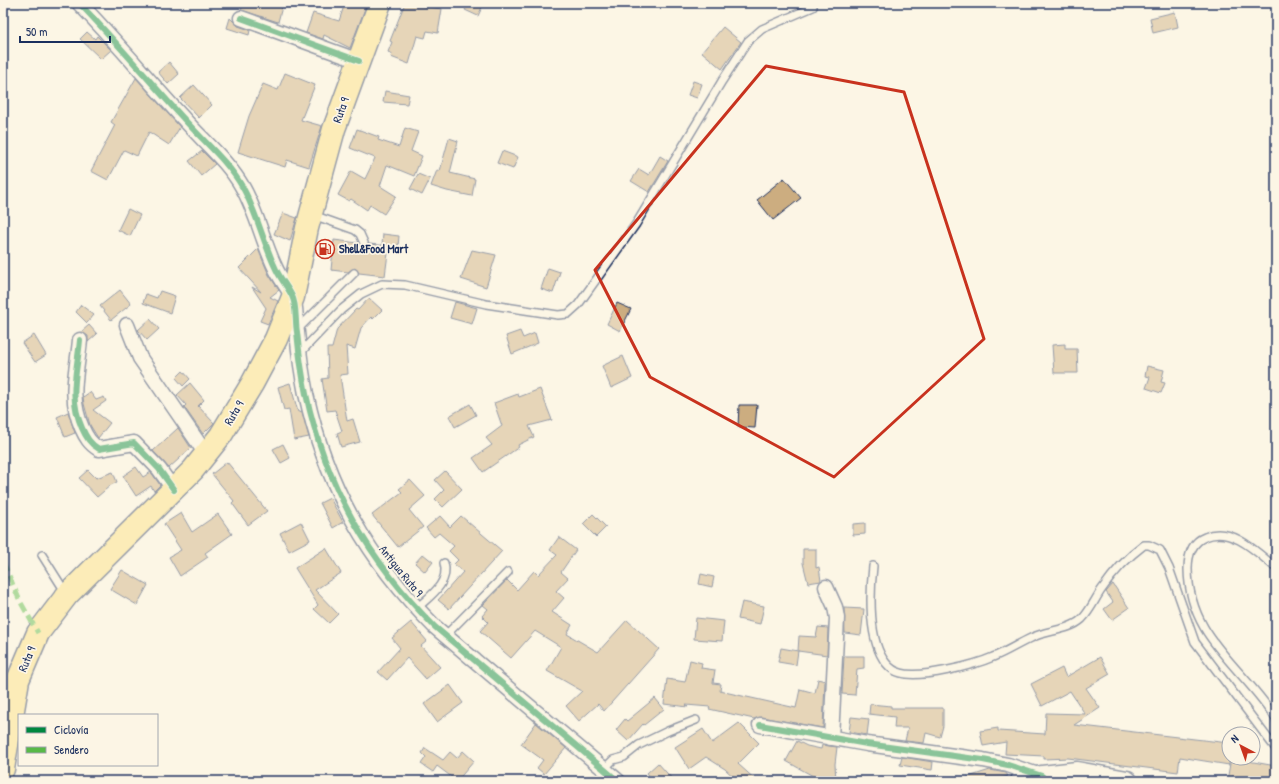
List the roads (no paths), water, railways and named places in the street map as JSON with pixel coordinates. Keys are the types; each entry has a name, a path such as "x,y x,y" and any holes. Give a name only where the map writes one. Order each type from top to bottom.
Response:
{"main road":[{"name":"Ruta 9","path":"3,769 18,680 38,633 67,595 116,544 174,490 206,454 220,435 252,384 276,339 293,297 311,214 334,129 380,3"},
{"path":"1021,781 1042,776 1076,772 1103,779 1127,781"}],"street":[{"path":"78,3 118,43 179,114 230,169 243,188 275,268 293,297"},
{"path":"241,18 359,61"},
{"name":"Antigua Ruta 9","path":"293,297 299,354 314,427 330,475 356,529 373,555 417,608 446,635 618,781"},
{"path":"127,325 140,358 206,454"},
{"path":"80,340 73,400 78,418 88,439 92,445 99,449 134,443 159,469 174,490"},
{"path":"826,587 835,607 837,618 831,738"},
{"path":"760,725 831,738 983,760 1008,765 1042,776"}],"lane":[{"path":"299,354 341,310 361,294 382,284 405,285 486,304 558,315 572,311 636,224 722,81 748,42 762,29 812,7"},
{"path":"311,214 355,230 360,234 364,243"},
{"path":"296,330 354,273"},
{"path":"1276,568 1240,541 1227,535 1208,535 1201,538 1194,544 1188,563 1188,578 1199,621 1223,655 1263,701 1276,719"},
{"path":"873,566 870,592 876,642 881,655 887,664 901,673 909,674 944,670 971,664 993,657 1033,636 1074,624 1081,620 1109,580 1138,550 1144,545 1155,546 1160,550 1170,568 1195,642 1276,749"},
{"path":"42,555 67,595"},
{"path":"417,608 443,581 446,569 444,563"},
{"path":"446,635 508,572"},
{"path":"604,768 613,760 624,757 639,745 696,720"}],"place":[{"name":"Shell&Food Mart","path":"325,249"}]}
